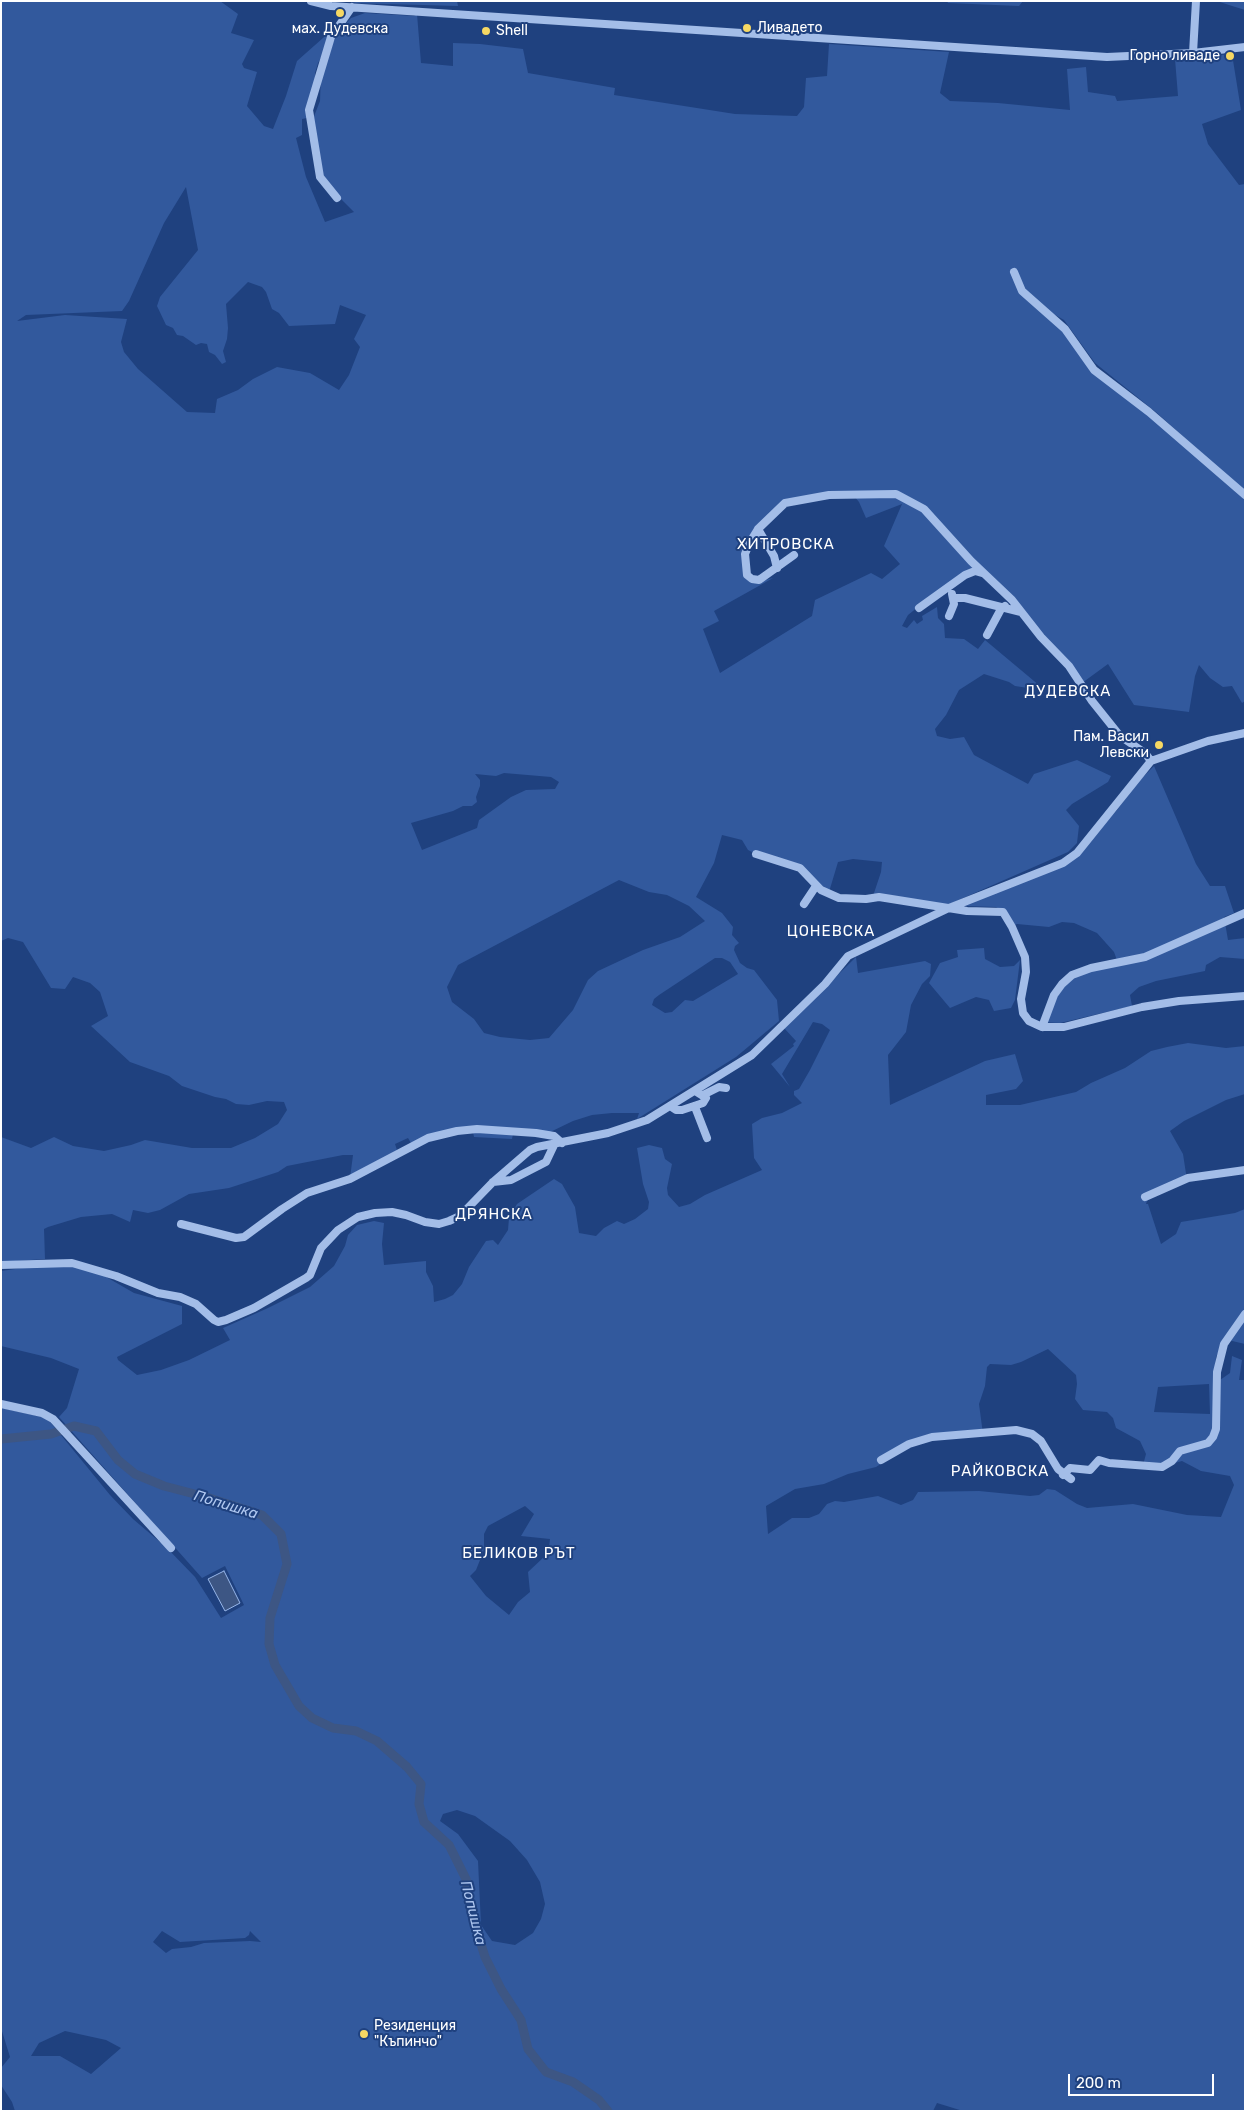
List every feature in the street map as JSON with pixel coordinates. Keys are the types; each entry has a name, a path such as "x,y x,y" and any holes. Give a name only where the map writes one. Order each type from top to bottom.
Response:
{"street":[{"path":"311,1 352,7 1107,57 1193,53 1245,47"},
{"path":"1193,53 1196,1"},
{"path":"338,198 320,177 309,110 331,37 352,7"},
{"path":"1014,272 1022,291 1065,329 1094,370 1149,412 1245,495"},
{"path":"794,556 759,580 752,579 747,575 745,554 750,542 758,529 785,503 829,495 896,494 924,509 982,573 1012,600 1041,637 1069,666 1092,701 1120,736 1145,753 1151,761"},
{"path":"758,529 774,556 777,568"},
{"path":"919,608 949,588 965,574 975,571 982,573"},
{"path":"949,588 954,604 949,616"},
{"path":"953,598 965,598 1005,606 1022,612"},
{"path":"987,634 1005,606"},
{"path":"699,1093 762,1047 825,984 848,956 949,908 1063,863 1077,853 1151,761 1208,741 1245,733"},
{"path":"756,854 800,868 816,886 829,895 839,898 866,899 879,897 967,911 999,910 1005,914 1025,957 1026,972 1021,998 1023,1013 1029,1022 1042,1027 1064,1027 1142,1007 1170,1002 1245,996"},
{"path":"804,904 816,886"},
{"path":"1042,1027 1054,995 1072,975 1091,968 1145,957 1245,913"},
{"path":"1,1265 72,1263 196,1304 218,1322 254,1308 310,1275 321,1248 338,1230 358,1217 392,1212 425,1222 440,1224 449,1221 460,1216 493,1182 530,1150 628,1127 647,1120 670,1106 699,1093 719,1087 726,1088"},
{"path":"670,1106 676,1110 695,1107 705,1102 706,1098 699,1093"},
{"path":"695,1107 707,1138"},
{"path":"181,1224 236,1238 244,1237 307,1193 350,1179 428,1138 457,1131 477,1129 536,1133 554,1136 559,1143"},
{"path":"493,1182 511,1180 546,1162 559,1143"},
{"path":"1145,1197 1188,1178 1245,1170"},
{"path":"1063,1474 1070,1468 1090,1470 1099,1460 1153,1468 1162,1467 1167,1465 1180,1451 1208,1443 1216,1429 1217,1372 1224,1344 1245,1314"},
{"path":"1,1404 42,1413 55,1422 171,1548"},
{"path":"881,1460 909,1444 932,1436 1016,1430 1032,1434 1041,1441 1063,1474 1071,1479"}],"shaded area":[{"path":"1,1 220,1 238,14 231,33 254,40 242,64 244,68 257,72 247,106 264,126 273,129 297,61 332,30 328,45 315,73 315,97 307,118 302,119 302,135 296,138 306,177 325,222 354,212 327,185 316,168 311,124 320,101 321,72 325,58 340,29 351,18 365,13 414,16 417,14 421,63 453,66 453,43 523,49 528,73 615,88 614,95 735,114 797,116 804,107 806,78 827,76 829,44 949,52 940,93 950,101 998,103 1070,110 1067,69 1086,67 1088,92 1115,96 1117,101 1178,96 1175,59 1232,54 1241,110 1202,124 1208,144 1239,185 1245,184 1245,492 1157,413 1095,363 1064,320 1050,312 1096,367 1245,499 1245,701 1242,703 1232,686 1223,687 1210,678 1199,665 1195,676 1189,712 1134,705 1108,664 1082,683 1032,625 940,530 977,571 918,607 908,615 902,626 907,628 914,620 917,624 923,620 922,616 937,607 938,618 944,624 945,638 964,639 978,649 985,640 1040,686 1028,688 1015,686 1009,682 984,674 959,690 946,715 935,729 937,736 950,739 964,737 974,755 1028,784 1034,774 1077,760 1111,776 1108,782 1072,804 1066,810 1079,826 1077,843 1068,852 945,906 873,896 881,872 882,862 853,859 838,862 829,892 804,869 760,856 748,850 742,840 722,835 714,863 696,897 722,913 733,927 732,935 739,943 735,946 734,950 740,963 754,970 777,1000 779,1021 736,1057 637,1119 639,1113 592,1115 573,1121 544,1135 513,1134 512,1139 474,1137 473,1132 411,1143 408,1138 395,1144 397,1150 350,1178 353,1155 343,1155 287,1166 278,1172 229,1188 189,1194 160,1210 148,1213 133,1210 130,1222 112,1214 81,1217 48,1227 44,1229 45,1259 1,1262 1,1137 31,1148 54,1137 73,1146 104,1151 145,1140 192,1148 231,1148 255,1138 278,1124 287,1110 284,1102 267,1101 249,1105 236,1104 226,1099 182,1086 169,1076 130,1062 91,1026 108,1016 100,992 90,983 73,977 65,989 51,988 23,942 8,938 1,941","holes":["186,187 198,250 160,297 157,306 166,325 173,328 177,335 183,336 196,345 201,343 207,344 209,352 215,355 222,364 226,362 223,351 228,328 226,304 248,282 262,287 266,292 272,309 279,313 289,326 335,324 340,305 366,315 354,339 360,347 349,375 339,390 310,373 277,367 253,379 238,390 217,399 215,413 187,412 138,369 124,352 121,342 127,319 65,315 17,321 26,315 122,311 129,301 164,223","854,496 859,502 866,518 902,504 884,546 900,564 882,579 871,573 815,600 812,616 720,673 703,629 719,621 714,611 773,578 761,581 750,579 746,548 764,522 792,500","504,773 551,777 559,782 555,789 526,790 511,797 479,820 477,828 422,850 411,823 453,811 463,806 472,806 477,802 476,797 480,786 480,780 475,774 496,776","619,880 649,892 667,895 689,906 705,921 680,937 643,950 598,971 588,980 573,1010 549,1038 530,1040 500,1037 484,1033 474,1019 452,1002 447,987 458,965","715,958 722,958 730,962 738,974 693,1001 685,1000 672,1012 665,1013 652,1005 654,999"]},
{"path":"361,1 457,1 458,6 351,3"},
{"path":"947,1 1023,1 1019,6 948,3"},
{"path":"1217,1 1245,1 1245,10 1229,5"},
{"path":"1154,766 1196,864 1210,886 1225,886 1234,913 1224,917 1228,940 1245,938 1245,959 1220,957 1206,965 1205,971 1156,981 1139,987 1130,995 1132,1006 1060,1023 1041,1022 1072,974 1118,963 1114,952 1097,933 1074,923 1062,922 1049,927 1015,925 1006,913 996,907 964,906 967,903 1065,865 1117,810 1137,783"},
{"path":"984,948 985,959 1000,967 1014,966 1020,960 1015,1000 1011,1008 994,1011 989,1000 976,997 950,1008 929,983 940,963 958,957 957,950"},
{"path":"856,957 858,973 925,961 931,964 930,976 922,984 911,1005 906,1032 888,1055 890,1105 985,1061 1015,1054 1023,1081 1016,1089 986,1095 986,1105 1020,1105 1076,1092 1125,1068 1151,1051 1167,1047 1188,1043 1226,1048 1245,1046 1245,1094 1226,1100 1184,1121 1170,1131 1183,1154 1187,1180 1153,1196 1146,1204 1148,1204 1161,1244 1176,1234 1181,1222 1235,1213 1245,1209 1245,1344 1228,1340 1223,1343 1216,1357 1215,1375 1220,1380 1230,1373 1232,1356 1242,1360 1239,1380 1245,1380 1245,2111 963,2111 937,2103 933,2111 15,2111 12,2102 1,2085 1,2068 10,2057 1,2028 1,1408 47,1418 110,1495 195,1577 221,1618 244,1605 225,1566 202,1578 59,1417 67,1408 79,1369 51,1358 1,1346 1,1271 57,1263 82,1263 134,1293 182,1306 182,1324 117,1357 118,1360 137,1375 161,1370 189,1360 230,1340 223,1328 310,1287 334,1266 345,1246 348,1235 357,1225 374,1221 384,1223 382,1244 384,1265 426,1261 426,1272 433,1286 434,1302 445,1299 453,1295 462,1284 469,1267 486,1241 493,1240 498,1245 508,1230 509,1218 517,1204 554,1179 562,1184 575,1207 579,1233 596,1236 604,1228 617,1221 624,1224 635,1219 648,1209 649,1202 643,1184 637,1148 649,1145 662,1148 665,1159 672,1164 667,1188 668,1195 679,1207 690,1204 705,1195 762,1170 754,1158 752,1124 762,1118 782,1113 802,1103 794,1095 794,1091 799,1089 830,1030 822,1024 813,1022 782,1074 790,1087 771,1064 794,1046 793,1044 796,1041 784,1028","holes":["1048,1349 1076,1375 1075,1399 1083,1410 1107,1412 1113,1418 1116,1428 1140,1441 1146,1454 1143,1465 1171,1464 1182,1461 1201,1471 1230,1476 1234,1485 1221,1517 1187,1515 1133,1504 1087,1508 1055,1490 1047,1489 1039,1495 1030,1496 979,1491 918,1492 913,1500 901,1505 878,1496 844,1502 835,1501 827,1504 819,1514 809,1518 792,1518 768,1534 766,1506 795,1489 824,1484 848,1474 876,1467 914,1443 983,1434 979,1404 985,1386 987,1367 990,1364 1011,1365","1209,1384 1210,1414 1154,1412 1158,1387","525,1506 534,1514 521,1536 550,1539 548,1556 545,1556 528,1572 530,1592 518,1602 509,1615 486,1596 470,1576 476,1570 484,1550 484,1534 488,1526","457,1810 475,1816 510,1841 527,1860 540,1882 545,1904 541,1919 533,1933 515,1945 492,1941 481,1925 478,1861 458,1834 440,1821 443,1814","162,1931 180,1942 245,1938 249,1935 250,1931 261,1942 204,1943 191,1947 172,1949 166,1953 153,1942","65,2031 106,2040 121,2048 91,2074 60,2056 31,2056 39,2043"]},
{"path":"224,1571 240,1603 225,1611 208,1579"}],"waterway":[{"name":"Попишка","path":"1,1439 51,1434 74,1426 96,1431 118,1460 135,1474 164,1486 262,1515 281,1534 287,1564 270,1618 269,1644 275,1665 299,1706 312,1718 333,1728 356,1731 377,1741 407,1767 421,1784 419,1804 424,1822 449,1845 466,1879 472,1915 485,1957 501,1989 521,2020 528,2049 546,2072 573,2082 599,2100 608,2111"}],"place":[{"name":"мах. Дудевска","path":"340,13"},
{"name":"Ливадето","path":"747,28"},
{"name":"Shell","path":"486,31"},
{"name":"Горно ливаде","path":"1230,56"},
{"name":"Пам. Васил Левски","path":"1159,745"},
{"name":"Резиденция \"Къпинчо\"","path":"364,2034"}],"district":[{"name":"ХИТРОВСКА","path":"786,545"},
{"name":"ДУДЕВСКА","path":"1068,692"},
{"name":"ЦОНЕВСКА","path":"831,932"},
{"name":"ДРЯНСКА","path":"494,1215"},
{"name":"РАЙКОВСКА","path":"1000,1472"},
{"name":"БЕЛИКОВ РЪТ","path":"519,1554"}]}
